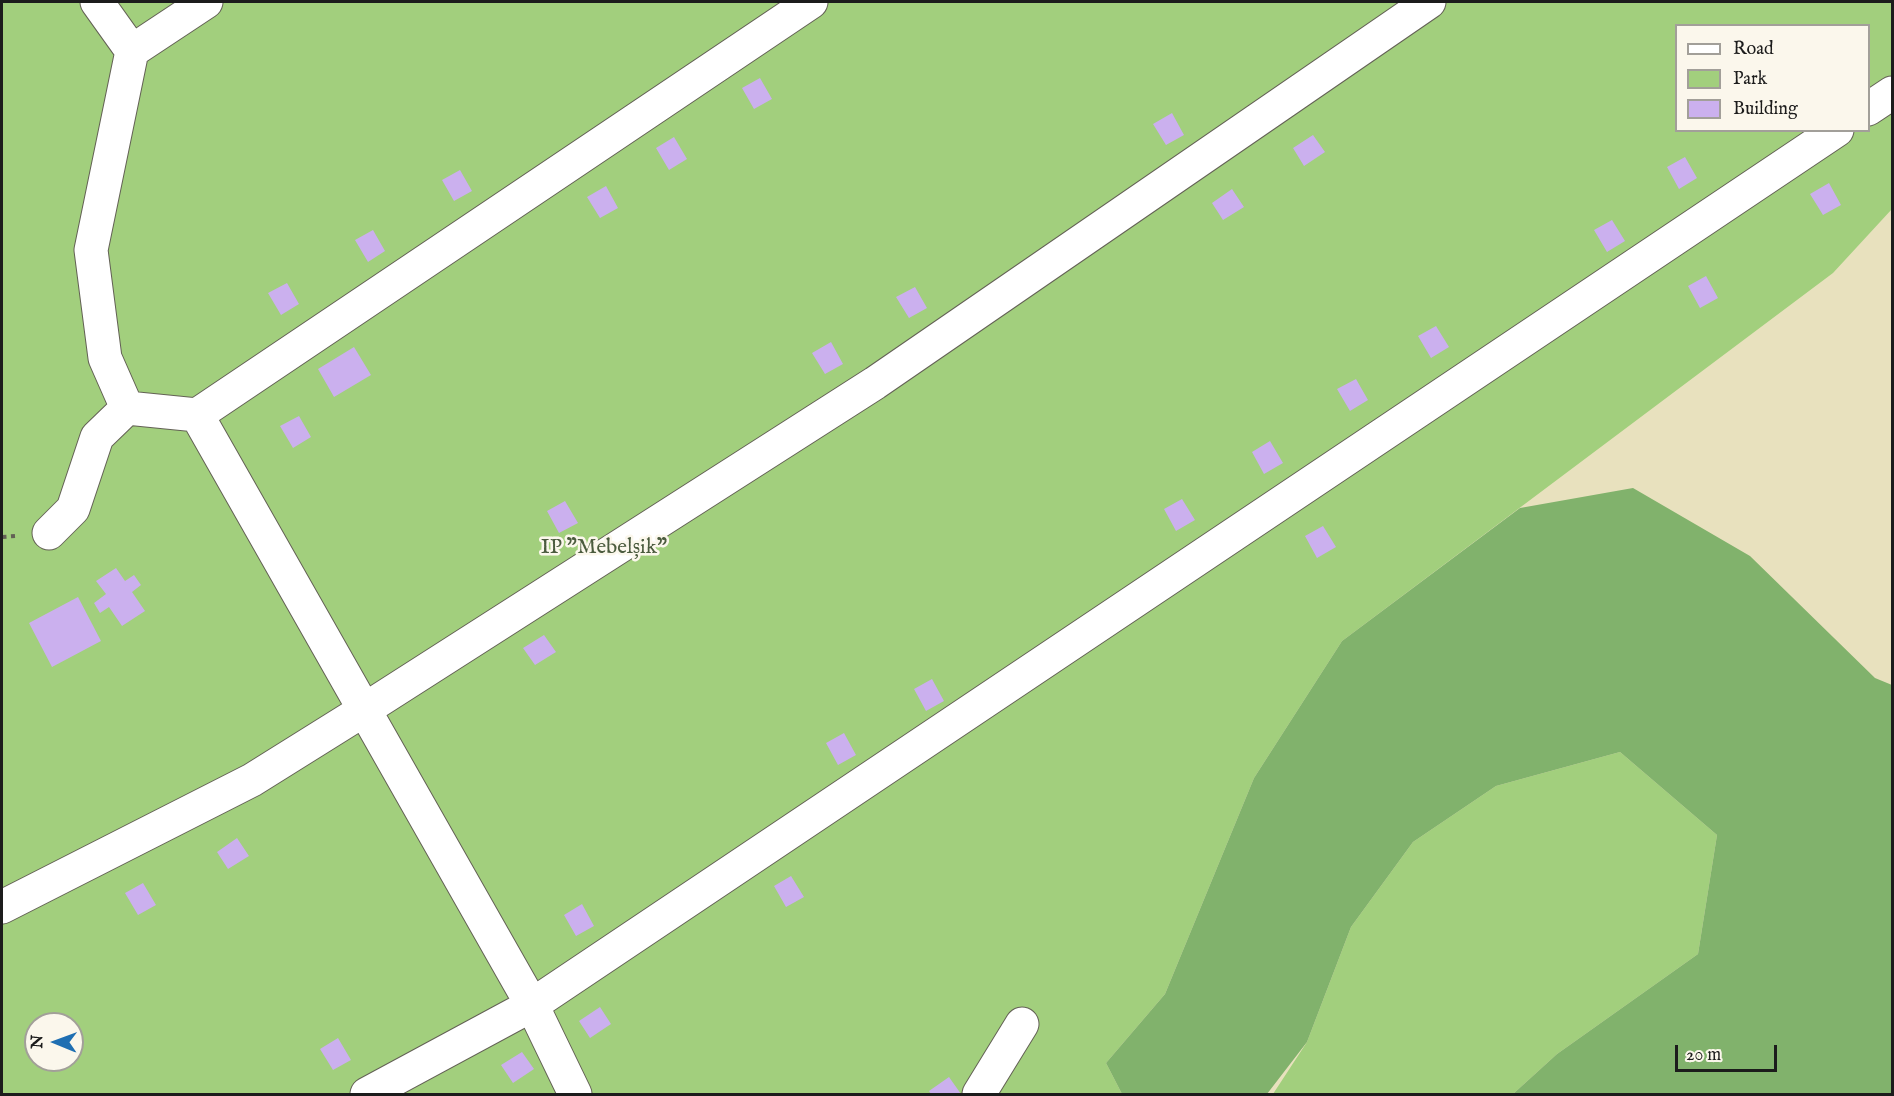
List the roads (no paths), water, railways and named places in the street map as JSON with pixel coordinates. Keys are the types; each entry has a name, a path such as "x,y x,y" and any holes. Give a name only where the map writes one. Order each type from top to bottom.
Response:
{"street":[{"path":"97,2 132,51"},
{"path":"127,408 105,358 91,250 132,51 206,2"},
{"path":"49,533 73,510 97,437 127,408 197,415 811,2"},
{"path":"2,907 252,780 364,710 875,383 1429,2"},
{"path":"1870,108 1893,93"},
{"path":"367,1095 532,1005 1834,132"},
{"path":"197,415 532,1005 575,1095"},
{"path":"979,1095 1022,1024"}],"park label":[{"name":"IP \"Mebelșik\"","path":"604,549"}]}
